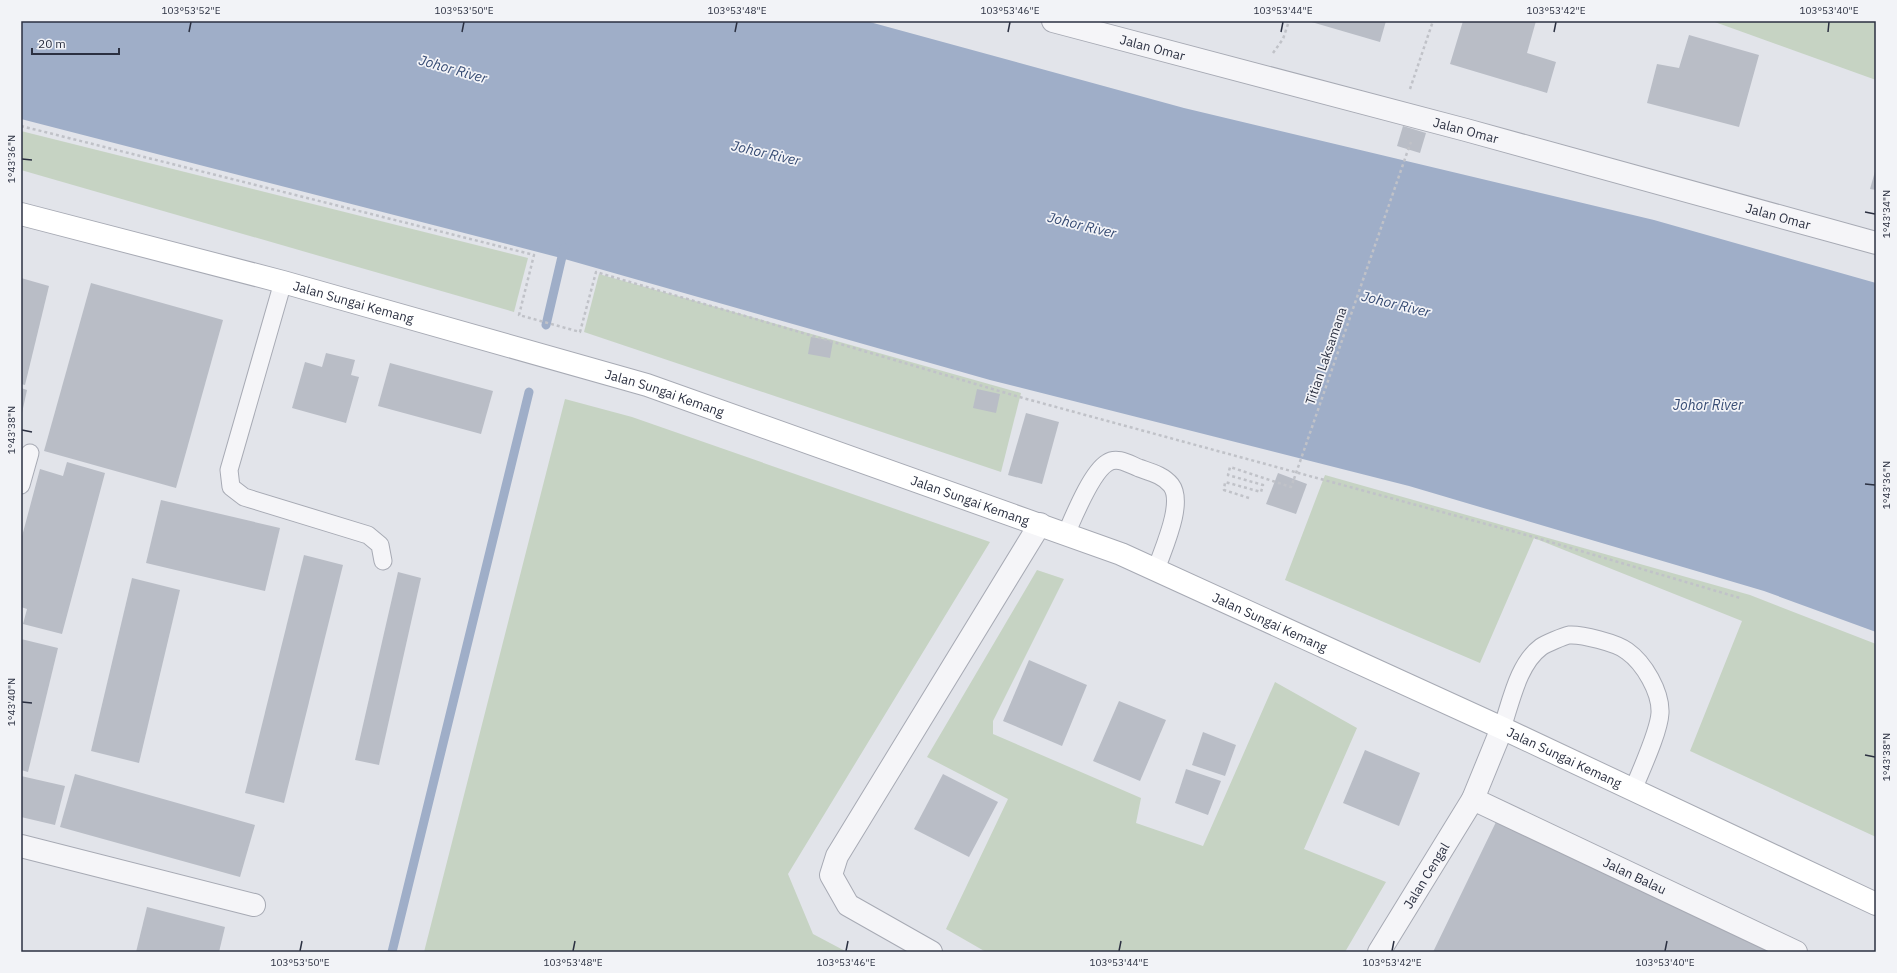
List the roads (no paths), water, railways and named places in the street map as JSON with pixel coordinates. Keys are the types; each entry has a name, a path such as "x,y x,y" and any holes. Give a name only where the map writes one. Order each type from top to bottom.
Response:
{"street":[{"name":"Jalan Omar","path":"1054,21 1402,112 1876,244"},
{"name":"Jalan Sungai Kemang","path":"21,214 283,282 647,385 1121,554 1502,728 1876,904"},
{"path":"931,952 848,906 831,875 837,856 1040,524"},
{"name":"Jalan Cengal","path":"1379,952 1473,799 1502,728"},
{"name":"Jalan Balau","path":"1473,799 1796,952"},
{"path":"21,846 254,905"}],"lane":[{"path":"283,282 229,470 231,487 244,498 368,535 380,545 383,561"},
{"path":"21,485 30,453"},
{"path":"1066,534 1095,475 1107,463 1117,460 1137,467 1162,477 1172,486 1175,496 1171,526 1156,570"},
{"path":"1502,728 1527,662 1541,647 1568,635 1599,639 1627,650 1649,674 1658,695 1660,713 1654,734 1633,790"}],"water":[{"name":"Johor River","path":"21,21 866,21 1184,108 1654,220 1876,283 1876,632 1764,591 1409,486 990,380 561,258 21,119"}],"waterway":[{"path":"546,325 564,248"},
{"path":"392,952 529,392"}]}
